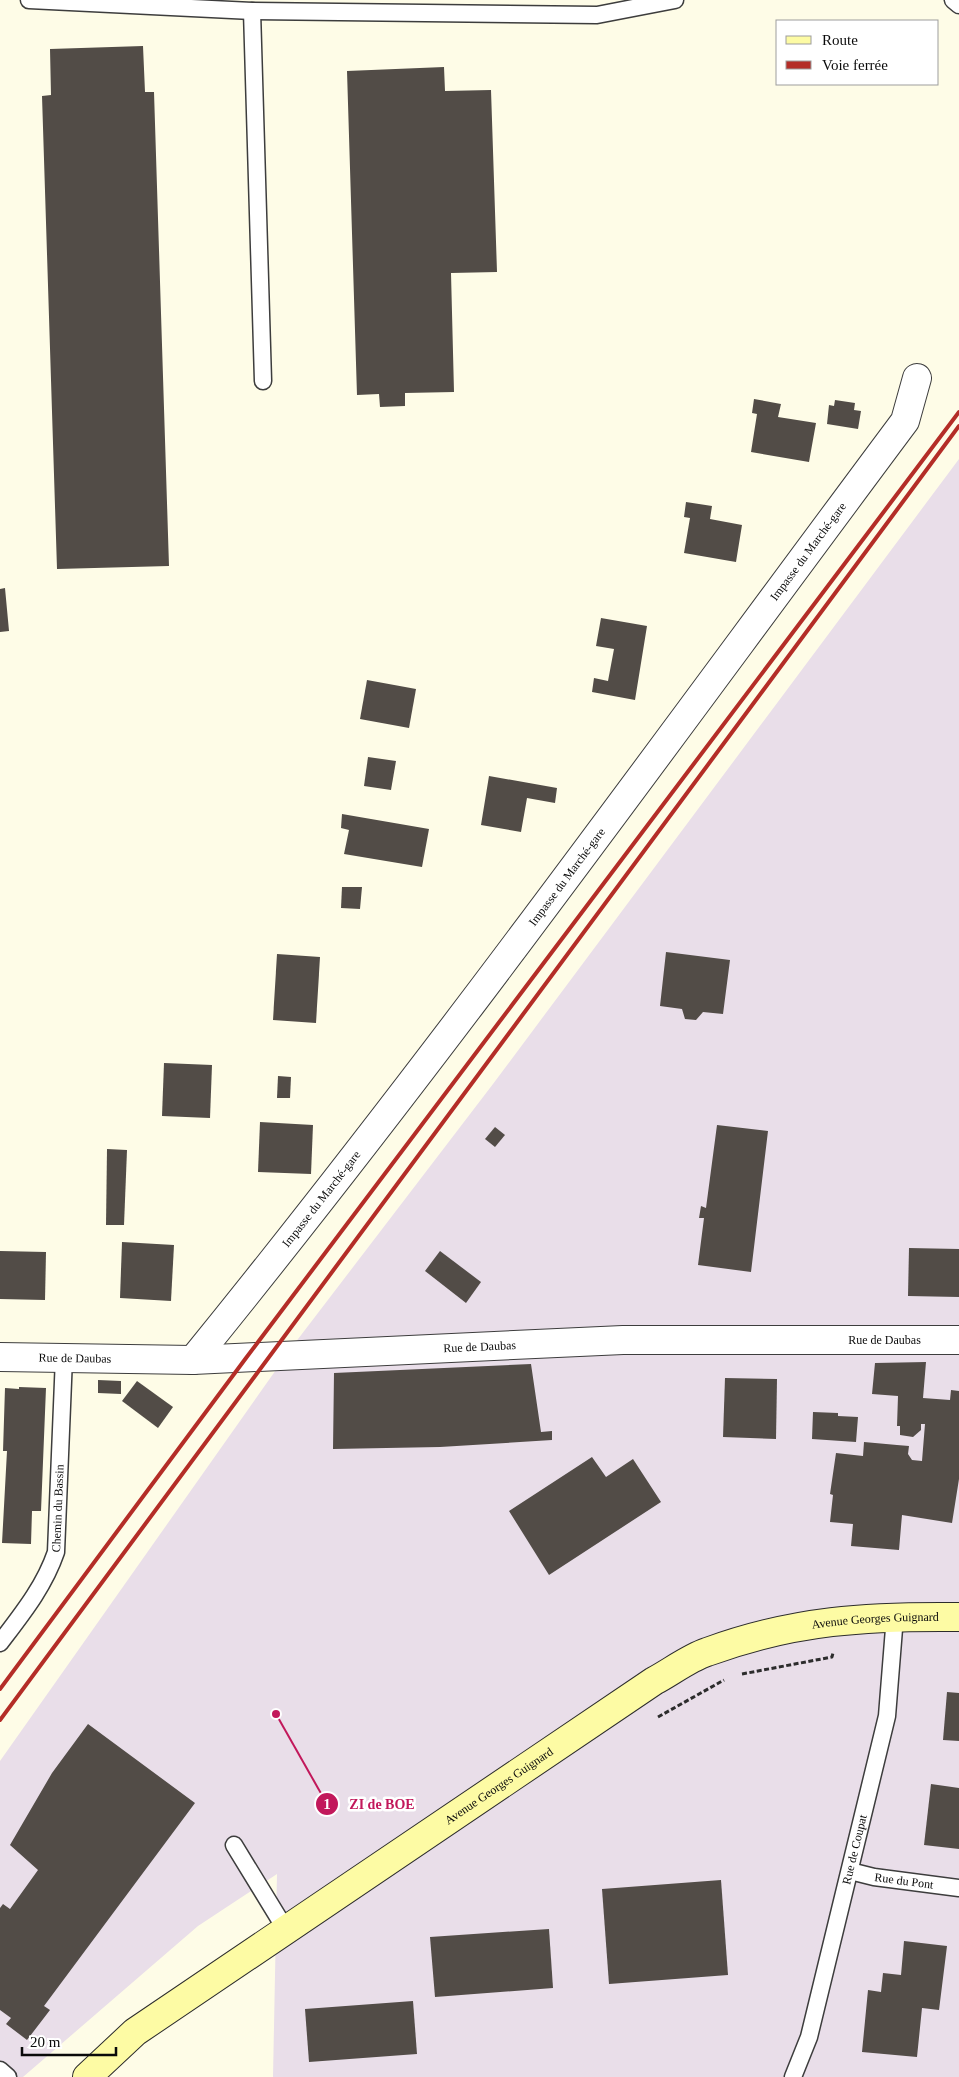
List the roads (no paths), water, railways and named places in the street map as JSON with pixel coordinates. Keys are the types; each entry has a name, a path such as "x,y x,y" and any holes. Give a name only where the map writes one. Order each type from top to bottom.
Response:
{"street":[{"name":"Impasse du Marché-gare","path":"193,1360 294,1236 496,970 899,429 904,421 917,378"},
{"name":"Rue de Daubas","path":"0,1358 64,1357 193,1360 623,1340 959,1340"},
{"name":"Avenue Georges Guignard","path":"87,2077 135,2032 654,1682 706,1652 762,1634 816,1622 895,1616 959,1617"}],"lane":[{"path":"30,0 252,11 597,15 675,0"},
{"path":"953,0 959,5"},
{"path":"252,11 264,381"},
{"name":"Chemin du Bassin","path":"0,1643 32,1600 48,1574 56,1552 64,1357"},
{"name":"Rue de Coupat","path":"793,2077 809,2037 886,1716 895,1616"},
{"path":"234,1845 286,1930"},
{"name":"Rue du Pont","path":"850,1871 874,1877 959,1888"},
{"path":"0,2070 8,2077"}],"railway":[{"path":"0,1689 246,1358 959,412"},
{"path":"0,1720 959,426"}],"place":[{"name":"ZI de BOE","path":"276,1714"}]}
